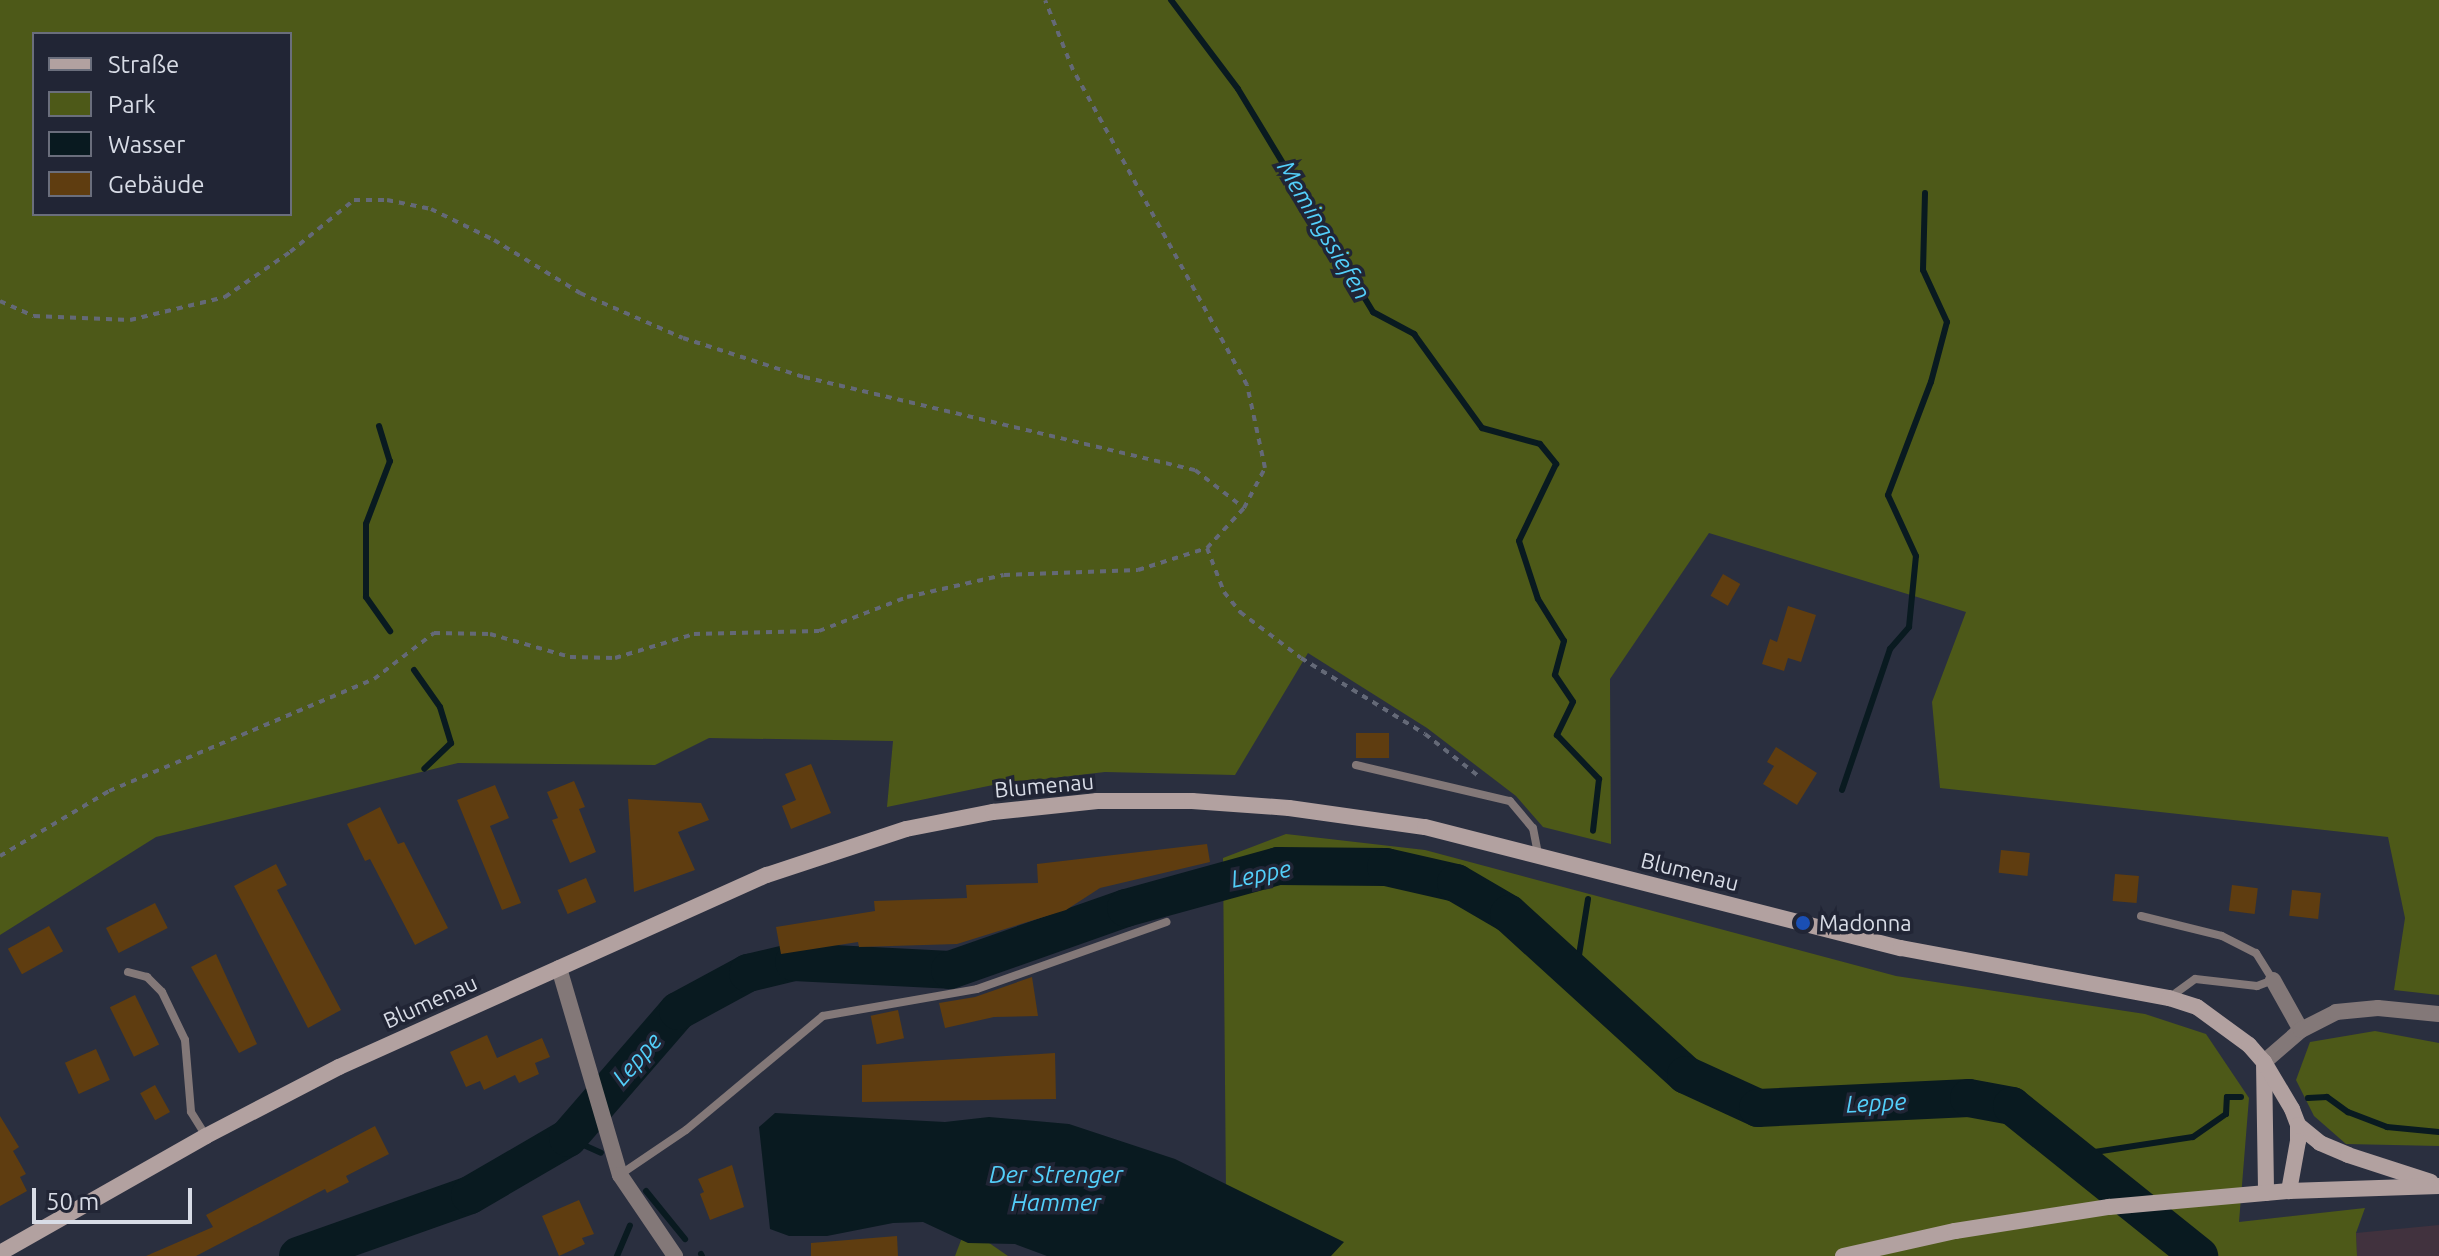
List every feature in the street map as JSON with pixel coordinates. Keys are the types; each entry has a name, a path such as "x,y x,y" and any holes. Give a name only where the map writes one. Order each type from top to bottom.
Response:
{"main road":[{"name":"Blumenau","path":"0,1253 206,1136 339,1067 767,875 906,829 993,812 1097,801 1192,801 1289,808 1425,827 1901,948 2169,998 2197,1007 2224,1024 2264,1062 2298,1125"},
{"path":"2264,1062 2266,1193"},
{"path":"2298,1125 2320,1143 2348,1155 2439,1185"},
{"path":"2289,1191 2296,1165 2298,1125"},
{"path":"1844,1256 1955,1231 2109,1207 2289,1191 2439,1185"}],"street":[{"path":"559,968 620,1175 675,1256"},
{"path":"2273,980 2301,1030"},
{"path":"2264,1062 2301,1030 2336,1012 2378,1008 2439,1014"}],"lane":[{"path":"1356,765 1510,801 1533,828 1538,854"},
{"path":"2141,916 2222,936 2256,953 2273,980 2257,986 2195,979 2169,998"},
{"path":"620,1175 686,1130 823,1016 977,989 1166,922"},
{"path":"128,972 147,977 162,992 185,1040 191,1112 206,1136"}],"path":[{"path":"0,856 109,791 374,679 434,633 490,634 570,657 615,658 694,634 819,631 907,597 1004,575 1138,570 1207,548 1244,508 1265,468 1247,385 1073,70 1045,0"},
{"path":"0,301 34,316 130,320 225,297 290,252 354,200 387,200 431,209 494,240 580,293 683,338 804,377 1195,470 1244,508"},
{"path":"1207,548 1224,592 1240,612 1301,658 1425,734 1510,801"}],"shaded area":[{"path":"2439,1225 2439,1256 2357,1256 2356,1233"}],"green space":[{"path":"0,0 2439,0 2439,995 2394,990 2405,918 2388,837 1940,788 1932,702 1966,612 1709,533 1610,679 1611,844 1543,827 1516,796 1427,728 1308,653 1235,775 1105,772 993,785 887,807 893,741 709,738 655,765 458,763 156,837 0,935"},
{"path":"1286,834 1425,850 1896,976 2145,1014 2206,1034 2249,1098 2239,1222 2365,1208 2356,1233 2357,1256 1304,1256 1226,1193 1223,858"},
{"path":"2375,1031 2439,1043 2439,1146 2346,1144 2314,1116 2296,1080 2310,1042"},
{"path":"966,1227 1008,1256 955,1256"}],"water":[{"name":"Der Strenger Hammer","path":"775,1113 945,1122 989,1117 1069,1124 1175,1159 1344,1242 1331,1256 1047,1256 1015,1244 968,1243 923,1222 893,1223 827,1236 789,1236 770,1229 759,1127"}],"building":[{"path":"1723,574 1740,584 1728,606 1710,596"},
{"path":"1788,606 1816,615 1801,662 1788,658 1784,671 1762,664 1770,639 1777,642"},
{"path":"1356,733 1389,733 1389,758 1356,758"},
{"path":"1776,747 1817,773 1797,805 1763,784 1774,766 1767,762"},
{"path":"811,764 831,813 791,829 782,806 796,800 785,774"},
{"path":"574,781 585,807 579,809 596,852 570,863 552,820 558,818 547,792"},
{"path":"495,785 509,818 490,826 521,903 502,910 457,800"},
{"path":"628,799 701,803 709,820 678,832 695,870 634,892"},
{"path":"380,807 398,844 404,842 448,928 415,945 370,859 365,861 347,824"},
{"path":"1207,844 1210,862 1100,888 1066,910 957,944 859,947 858,942 781,954 776,927 875,911 874,901 967,898 966,885 1038,883 1037,864"},
{"path":"2001,850 2030,853 2027,876 1999,873"},
{"path":"276,864 287,885 277,890 341,1010 308,1028 234,886"},
{"path":"2115,874 2139,876 2137,903 2113,901"},
{"path":"586,878 596,902 568,914 557,890"},
{"path":"2232,885 2258,888 2255,914 2229,911"},
{"path":"2292,890 2321,893 2318,919 2289,916"},
{"path":"155,903 168,928 119,953 106,928"},
{"path":"49,926 63,951 22,974 8,949"},
{"path":"216,954 257,1044 239,1053 191,967"},
{"path":"1032,977 1038,1016 994,1017 945,1028 939,1003 975,997"},
{"path":"135,995 159,1044 134,1057 110,1007"},
{"path":"898,1010 904,1038 877,1044 871,1016"},
{"path":"487,1035 497,1058 542,1038 550,1057 535,1063 539,1074 519,1083 515,1075 484,1090 480,1081 466,1087 450,1052"},
{"path":"96,1049 110,1080 79,1094 65,1063"},
{"path":"1055,1053 1056,1099 862,1102 862,1065"},
{"path":"155,1085 170,1112 155,1120 140,1093"},
{"path":"0,1116 19,1147 13,1151 26,1174 20,1177 27,1191 0,1206"},
{"path":"375,1126 389,1154 346,1176 349,1182 327,1193 325,1189 196,1256 146,1256 213,1227 206,1215"},
{"path":"732,1165 744,1207 710,1220 698,1179"},
{"path":"579,1200 594,1234 582,1238 585,1244 559,1256 542,1216"},
{"path":"897,1236 898,1256 811,1256 811,1243"}],"waterway":[{"name":"Memingssiefen","path":"1171,0 1238,89 1373,312 1414,334 1482,428 1540,444 1556,464 1519,541 1538,599 1564,641 1555,675 1573,702 1557,735 1599,779 1593,831"},
{"path":"1842,790 1890,649 1909,627 1916,556 1888,495 1931,382 1947,322 1923,270 1925,193"},
{"path":"379,426 390,461 366,524 366,597 390,631"},
{"path":"414,670 440,707 451,743 424,769"},
{"name":"Leppe","path":"298,1256 470,1195 568,1138 678,1011 748,973 794,962 950,970 1126,908 1278,866 1386,867 1456,883 1509,914 1686,1075 1758,1108 1969,1098 2012,1106 2199,1256"},
{"name":"Memingssiefen","path":"1576,974 1588,899"},
{"path":"2075,1155 2193,1137 2226,1114 2227,1097 2241,1097"},
{"path":"2308,1098 2327,1097 2348,1112 2387,1127 2439,1132"},
{"path":"568,1138 601,1153"},
{"path":"646,1191 685,1239"},
{"path":"617,1256 630,1226"}],"place":[{"name":"Madonna","path":"1803,923"}]}
